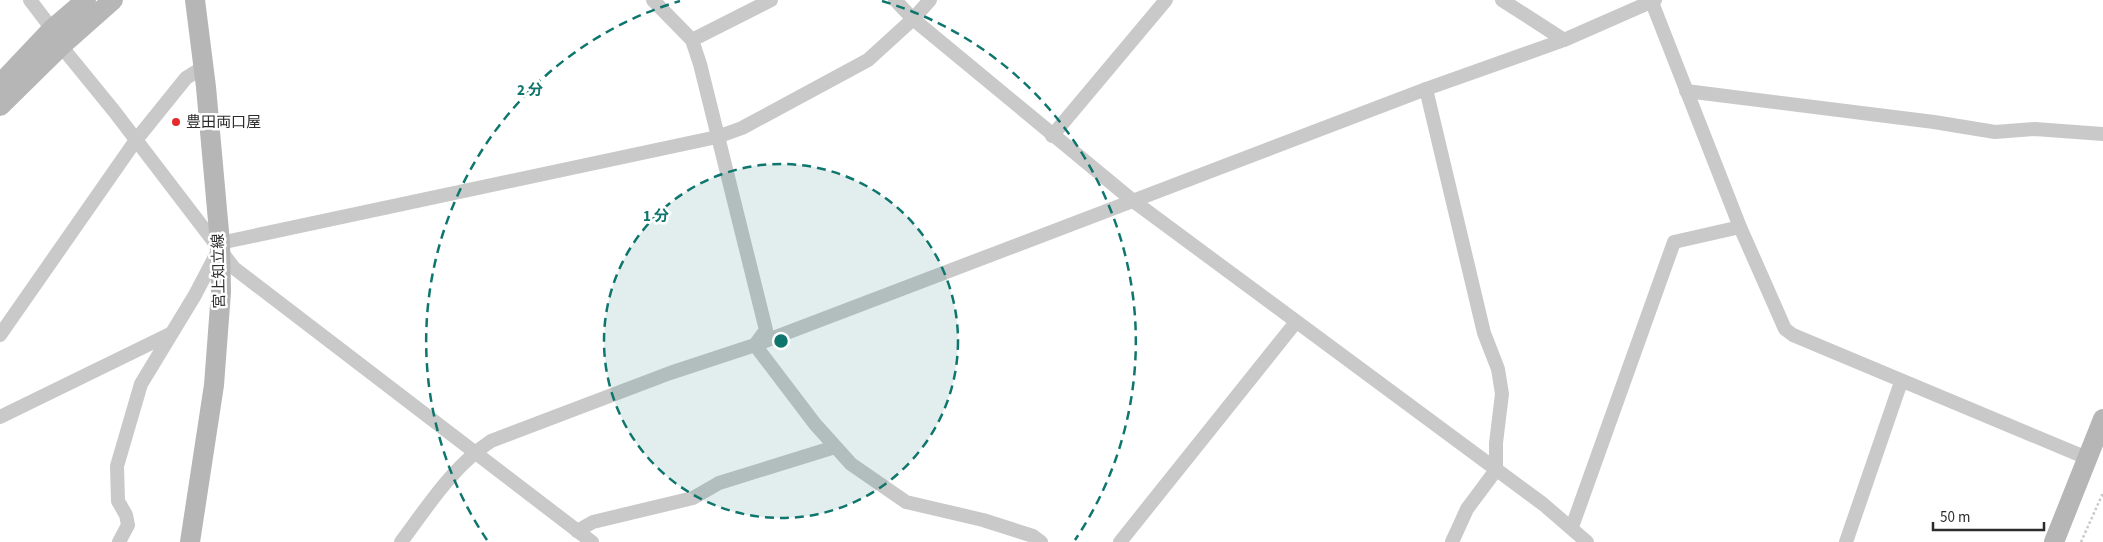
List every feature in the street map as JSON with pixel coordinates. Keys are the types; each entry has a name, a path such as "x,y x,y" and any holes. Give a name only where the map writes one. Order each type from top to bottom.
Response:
{"main road":[{"path":"0,106 86,0"},
{"path":"0,84 56,37 113,0"},
{"name":"宮上知立線","path":"190,542 214,385 221,292 220,246 195,0"},
{"path":"2054,542 2103,419"}],"street":[{"path":"30,0 56,37 220,246 234,268 592,542"},
{"path":"653,0 692,40 766,330 755,345"},
{"path":"692,40 771,0"},
{"path":"895,0 913,19 1052,136 1132,200 1496,470 1572,527 1588,542"},
{"path":"220,246 718,137 742,128 868,60 913,19 930,0"},
{"path":"1052,136 1166,0"},
{"path":"1502,0 1564,40"},
{"path":"401,542 456,471 474,452 491,441 670,373 755,345 1426,89 1564,40 1652,1 1740,227 1785,329 1794,335 1901,382 2087,458"},
{"path":"0,335 136,140 186,78 202,68"},
{"path":"1426,89 1484,333 1498,369 1502,394 1496,443 1496,470 1467,509 1452,542"},
{"path":"1686,92 1934,122 1995,132 2035,129 2103,134"},
{"path":"1572,527 1674,242 1740,227"},
{"path":"119,542 128,524 126,515 118,501 117,466 141,384 195,295 220,246"},
{"path":"1120,542 1296,322"},
{"path":"0,417 171,334"},
{"path":"755,345 835,447 851,464 906,502 983,520 1033,536 1041,542"},
{"path":"1846,542 1901,382"},
{"path":"577,531 592,522 693,498 719,483 835,447"}],"path":[{"path":"2081,542 2103,492"}],"place":[{"name":"豊田両口屋","path":"176,122"}]}
